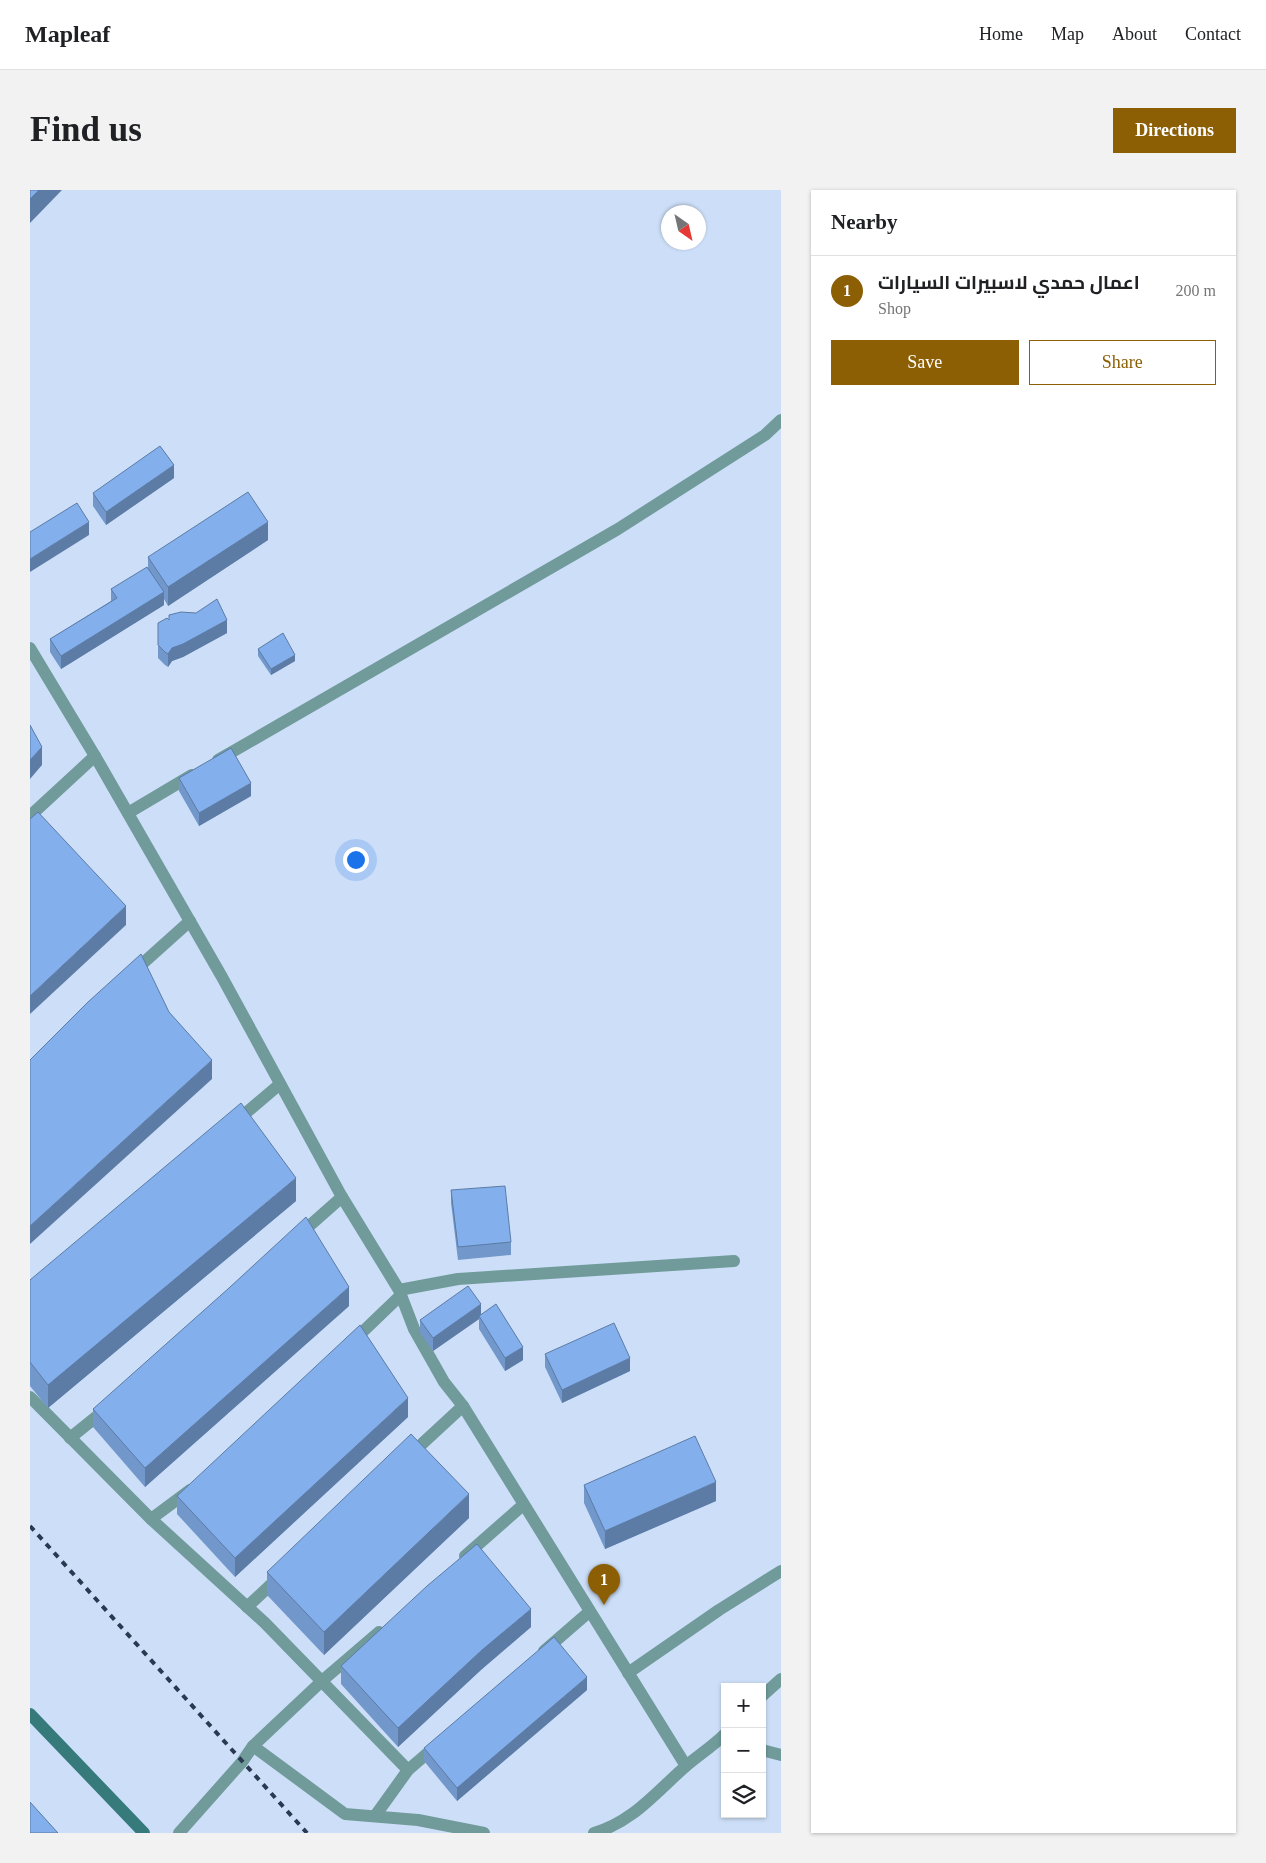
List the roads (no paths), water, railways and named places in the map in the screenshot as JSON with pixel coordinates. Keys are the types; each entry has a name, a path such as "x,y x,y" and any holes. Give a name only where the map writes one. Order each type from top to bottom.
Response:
{"street":[{"path":"128,813 618,529 765,435 781,420"},
{"path":"30,648 190,921 342,1197 400,1292 414,1329 444,1382 463,1406 686,1766"},
{"path":"30,816 95,756"},
{"path":"124,980 190,921"},
{"path":"227,1129 280,1084"},
{"path":"291,1242 342,1197"},
{"path":"344,1350 400,1292 458,1279 734,1262"},
{"path":"30,1397 151,1519 248,1607 323,1680 408,1770"},
{"path":"70,1438 112,1403"},
{"path":"401,1464 463,1406"},
{"path":"151,1519 202,1481"},
{"path":"456,1563 523,1505"},
{"path":"248,1607 286,1570"},
{"path":"628,1673 719,1610 781,1571"},
{"path":"532,1662 589,1612"},
{"path":"179,1833 242,1762 253,1746 323,1680 390,1622"},
{"path":"766,1692 781,1679"},
{"path":"30,1714 144,1833"},
{"path":"375,1816 408,1770 445,1739"},
{"path":"594,1833 605,1830 628,1818 686,1766 721,1739"},
{"path":"253,1746 345,1814 418,1820 484,1833"},
{"path":"766,1751 781,1755"}],"railway":[{"path":"30,1526 307,1833"}],"place":[{"name":"اعمال حمدي لاسبيرات السيارات","path":"604,1605"}]}
